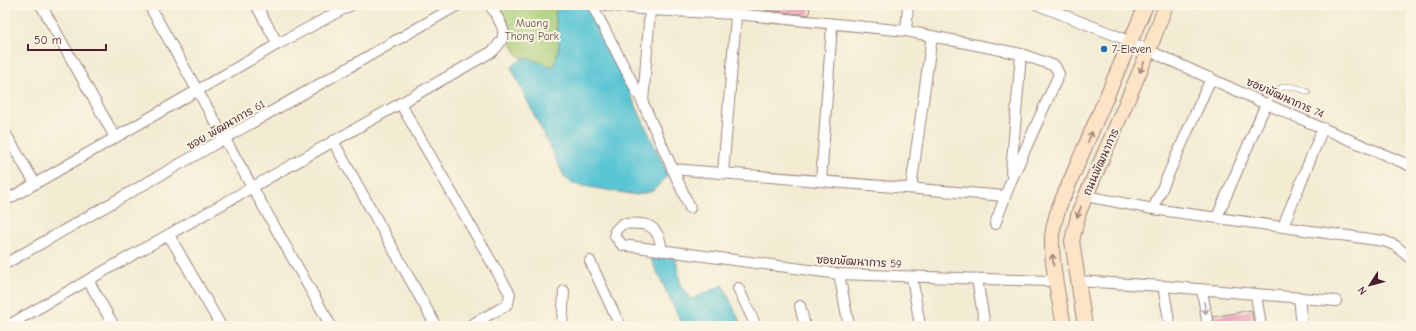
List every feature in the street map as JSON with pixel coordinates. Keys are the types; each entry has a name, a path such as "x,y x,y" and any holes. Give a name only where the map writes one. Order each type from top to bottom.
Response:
{"main road":[{"name":"ถนนพัฒนาการ","path":"1064,326 1055,279 1052,243 1055,221 1146,5"},
{"name":"ถนนพัฒนาการ","path":"1085,326 1072,241 1078,212 1149,50 1166,5"}],"street":[{"path":"41,5 115,137"},
{"path":"149,5 331,326"},
{"path":"256,5 278,44"},
{"path":"5,201 278,44 351,5"},
{"name":"ซอย พัฒนาการ 61","path":"5,264 458,5"},
{"path":"6,325 169,235 493,51 501,43 504,35 490,5"},
{"path":"592,5 643,103 690,208"},
{"path":"606,5 650,10 737,10 832,25 906,31 1021,54 1055,66 1059,74 1011,181 995,224"},
{"path":"906,31 908,5"},
{"path":"1038,5 1130,42"},
{"path":"643,103 650,10"},
{"path":"723,173 737,10"},
{"path":"821,181 832,25"},
{"path":"911,188 932,36"},
{"name":"ซอยพัฒนาการ 74","path":"1130,42 1266,104 1411,166"},
{"path":"1011,181 1021,54"},
{"path":"1153,209 1211,78"},
{"path":"400,103 510,294 508,303 505,306 469,326"},
{"path":"1217,217 1266,104"},
{"path":"1283,226 1324,128"},
{"path":"5,133 34,183"},
{"path":"333,141 436,326"},
{"path":"672,169 1005,196"},
{"path":"1086,196 1153,209 1384,241 1396,246 1411,259"},
{"path":"169,235 221,326"},
{"name":"ซอยพัฒนาการ 59","path":"662,251 839,274 1047,281 1055,279"},
{"path":"590,261 620,326"},
{"path":"839,274 849,326"},
{"path":"912,277 920,326"},
{"path":"977,278 985,326"},
{"path":"88,280 114,326"},
{"path":"1077,281 1163,286 1336,301"},
{"path":"1163,286 1170,326"},
{"path":"738,288 756,326"},
{"path":"1202,290 1208,326"},
{"path":"562,326 564,291"},
{"path":"1256,295 1261,326"},
{"path":"1299,297 1302,326"},
{"path":"800,306 805,326"}],"lane":[{"path":"1266,104 1275,91 1280,87 1294,86 1308,92"}],"green space":[{"name":"Muang Thong Park","path":"489,5 568,5 555,12 559,46 554,68 518,56"}],"water":[{"path":"568,5 589,5 668,175 653,191 637,195 577,185 565,178 511,67 524,57 554,67 559,46 555,12"},
{"path":"648,253 676,259 681,287 692,299 723,285 742,326 683,326"}],"building":[{"path":"765,5 810,5 809,15 765,10"},
{"path":"1251,310 1254,326 1214,326 1213,317"}],"place":[{"name":"7-Eleven","path":"1104,49"}]}
